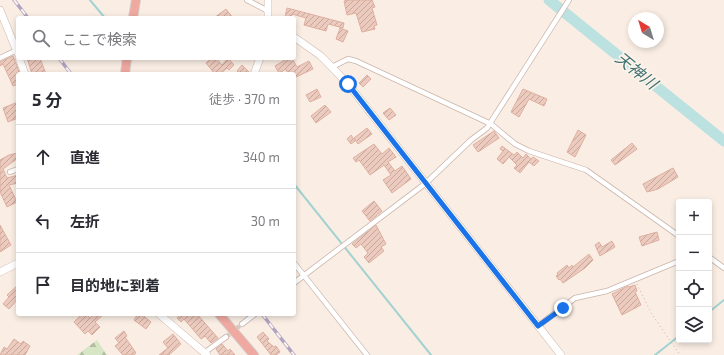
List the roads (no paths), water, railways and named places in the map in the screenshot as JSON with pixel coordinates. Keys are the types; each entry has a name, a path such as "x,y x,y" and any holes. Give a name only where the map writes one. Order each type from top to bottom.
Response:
{"highway":[{"path":"133,16 136,0"},
{"path":"126,72 127,60"},
{"path":"221,316 254,355"}],"street":[{"path":"248,0 268,15"},
{"path":"268,0 268,15"},
{"path":"296,281 426,183 491,124 567,2"},
{"path":"0,10 16,50"},
{"path":"296,38 321,56 348,84 560,355"},
{"path":"0,58 16,52"},
{"path":"332,67 348,59 356,61 491,124 515,144 529,151 586,170 678,235"},
{"path":"21,60 25,72"},
{"path":"255,72 259,60"},
{"path":"10,172 16,170"},
{"path":"712,259 724,268"},
{"path":"538,326 575,298 607,291 676,262"},
{"path":"0,272 16,264"},
{"path":"296,265 367,355"},
{"path":"161,316 206,354 226,337"},
{"path":"242,324 252,316"}],"waterway":[{"path":"90,0 103,16"},
{"name":"天神川","path":"549,0 724,141"},
{"path":"296,186 431,355"},
{"path":"712,310 724,300"},
{"path":"655,355 676,338"}],"tunnel":[{"path":"226,337 242,324"}],"railway":[{"path":"14,0 26,16"},
{"path":"60,60 70,72"},
{"path":"264,316 294,355"}]}
